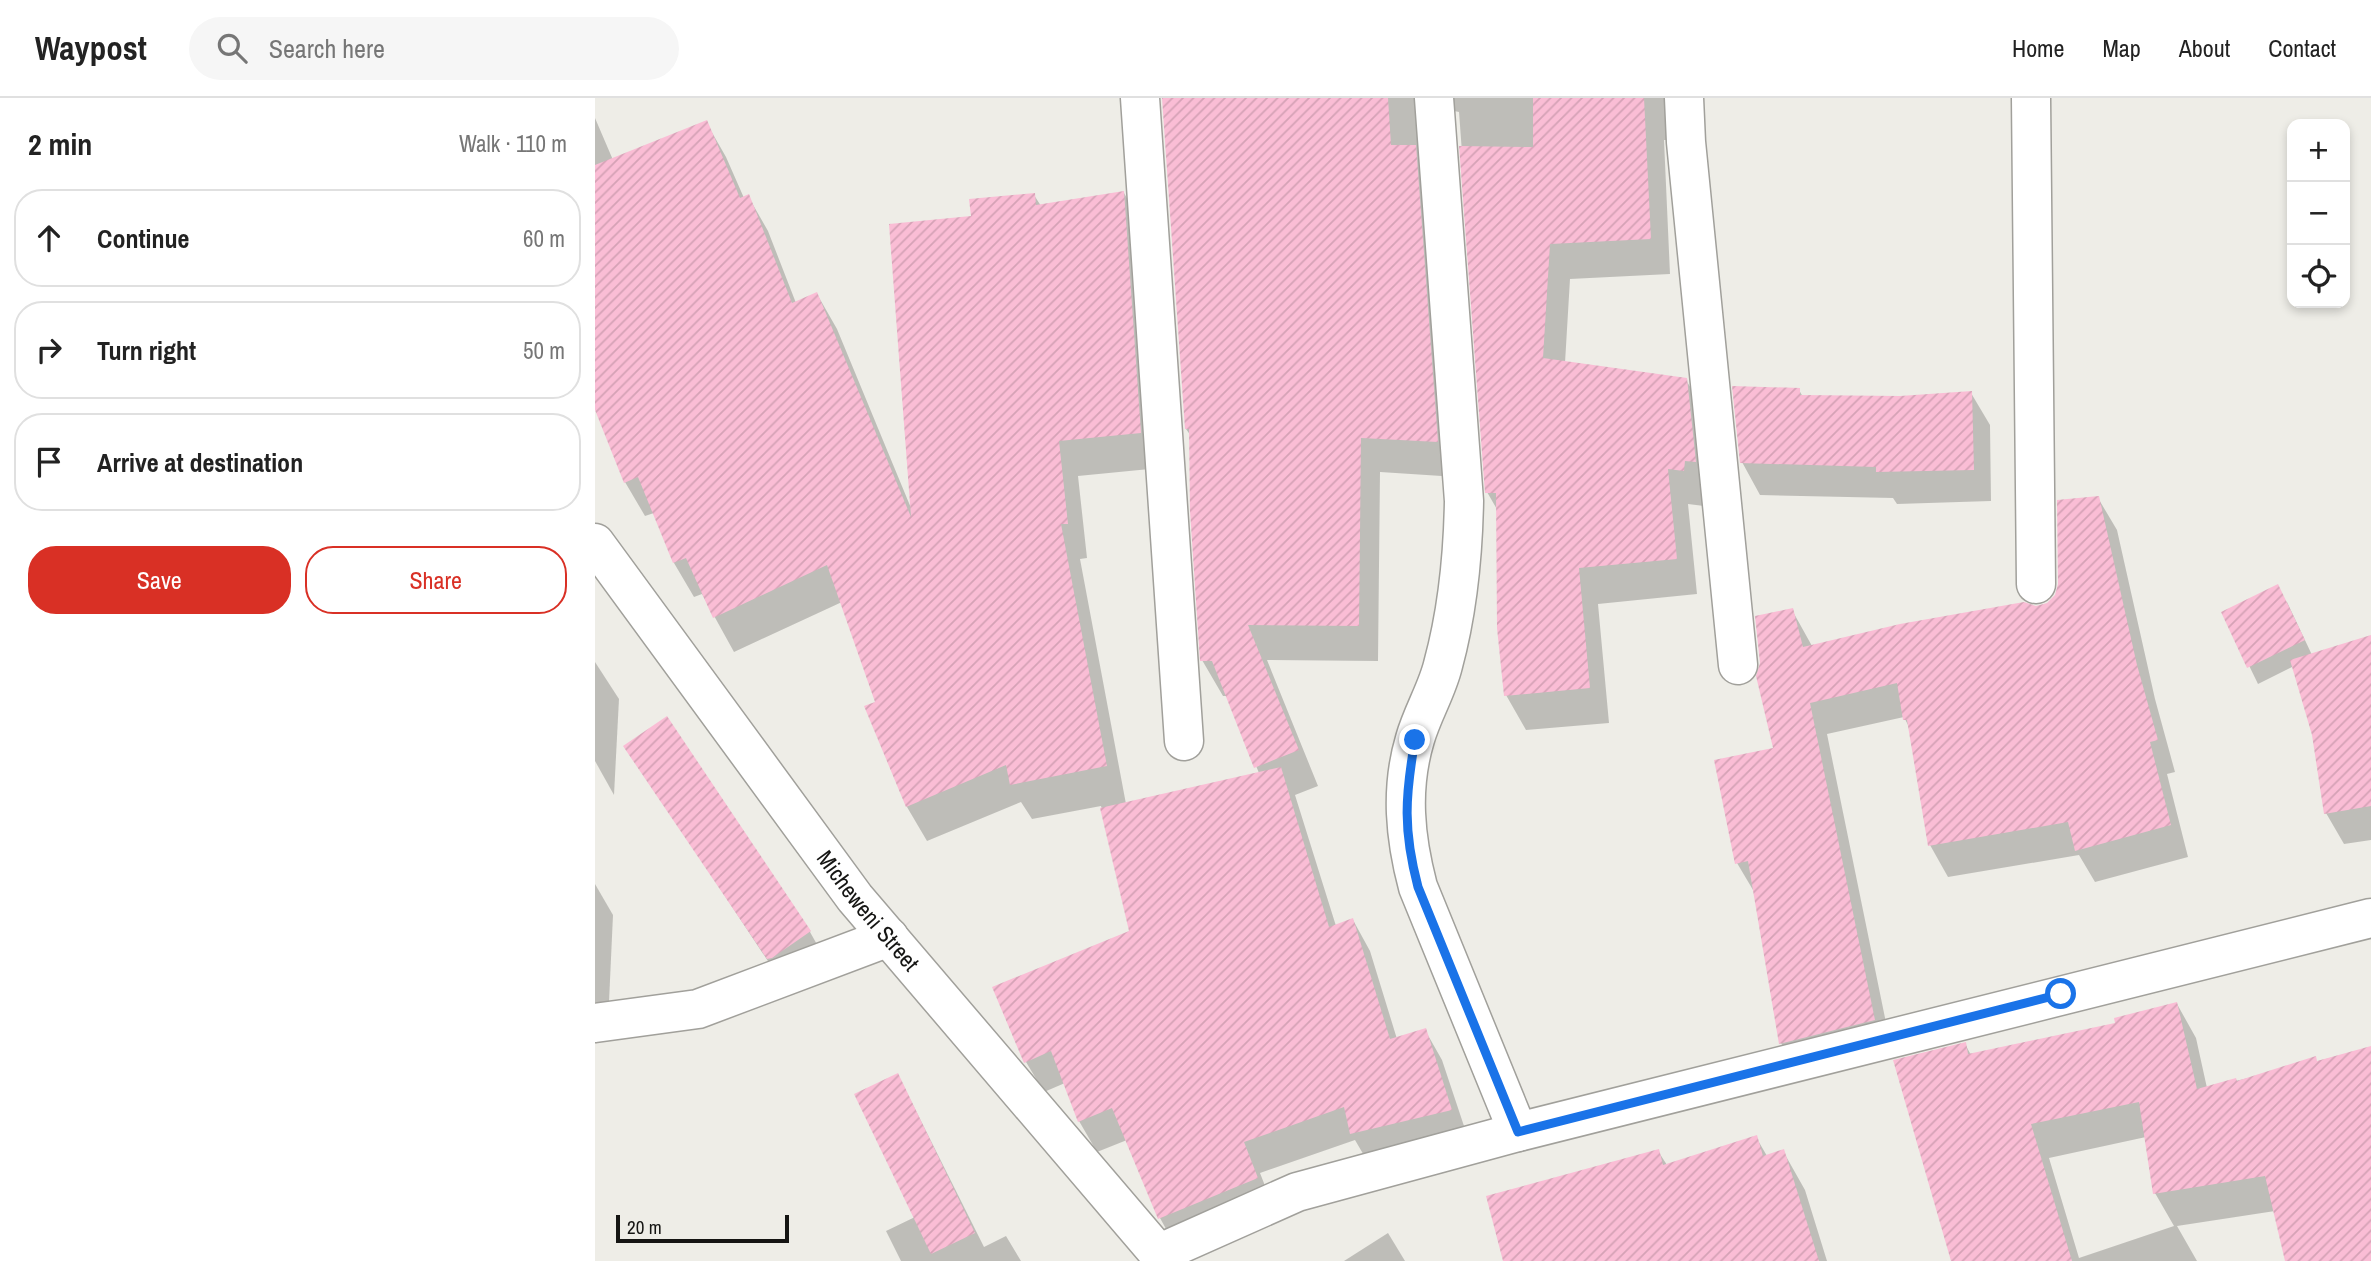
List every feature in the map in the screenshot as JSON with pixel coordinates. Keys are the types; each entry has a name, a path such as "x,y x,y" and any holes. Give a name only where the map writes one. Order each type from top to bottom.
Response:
{"street":[{"path":"1140,98 1184,741"},
{"path":"1434,98 1464,501 1463,563 1454,624 1443,668 1415,740 1405,811 1408,849 1418,887 1518,1132"},
{"path":"1684,98 1686,142 1738,665"},
{"path":"2031,98 2036,584"},
{"name":"Micheweni Street","path":"595,543 855,898 1163,1257"},
{"path":"1163,1257 1297,1192 1518,1132 2371,918"},
{"path":"595,1023 698,1009 889,937"}],"building":[{"path":"1162,98 1388,98 1391,145 1416,145 1438,442 1361,438 1359,626 1248,625 1299,750 1254,768 1212,661 1200,661 1190,511 1189,429 1185,429"},
{"path":"1533,98 1644,98 1651,239 1550,244 1543,358 1687,378 1696,462 1685,461 1684,471 1668,469 1677,559 1579,568 1590,688 1504,696 1497,628 1496,493 1485,493 1459,146 1533,147"},
{"path":"707,120 740,198 749,194 792,303 817,292 911,517 889,224 971,216 969,199 1035,193 1036,205 1124,191 1141,433 1059,441 1068,524 1061,524 1107,766 1010,785 1006,765 906,807 864,706 875,702 827,565 713,618 686,558 673,563 638,477 624,483 595,410 595,165"},
{"path":"1732,386 1800,388 1800,395 1900,396 1972,391 1974,470 1876,472 1876,467 1740,463"},
{"path":"2099,496 2137,665 2158,740 2150,742 2171,825 2075,851 2068,822 1928,846 1907,720 1903,720 1897,683 1810,703 1875,1020 1779,1044 1748,861 1735,864 1714,760 1773,748 1756,676 1760,663 1755,616 1793,608 1803,647 1900,624 2024,602 2036,606 2047,603 2055,595 2058,584 2057,500"},
{"path":"2278,584 2305,640 2247,668 2221,612"},
{"path":"2371,635 2371,806 2324,814 2312,735 2290,660"},
{"path":"667,716 811,931 772,958 767,959 623,746"},
{"path":"1281,767 1329,927 1353,918 1390,1039 1426,1028 1452,1110 1350,1134 1344,1107 1244,1142 1258,1178 1158,1219 1112,1108 1078,1122 1051,1051 1024,1063 992,987 1129,931 1100,808"},
{"path":"2177,1002 2197,1089 2236,1078 2237,1081 2316,1056 2317,1061 2371,1046 2371,1261 2285,1261 2265,1176 2153,1194 2139,1102 2031,1124 2072,1261 1951,1261 1893,1060 1966,1042 1968,1054 2115,1023 2114,1018"},
{"path":"898,1073 975,1233 931,1254 854,1094"},
{"path":"1757,1135 1763,1156 1784,1149 1819,1261 1503,1261 1486,1196 1659,1149 1663,1165"}],"route":[{"path":"1415,740 1405,811 1408,849 1418,887 1518,1132 2061,994"}]}
